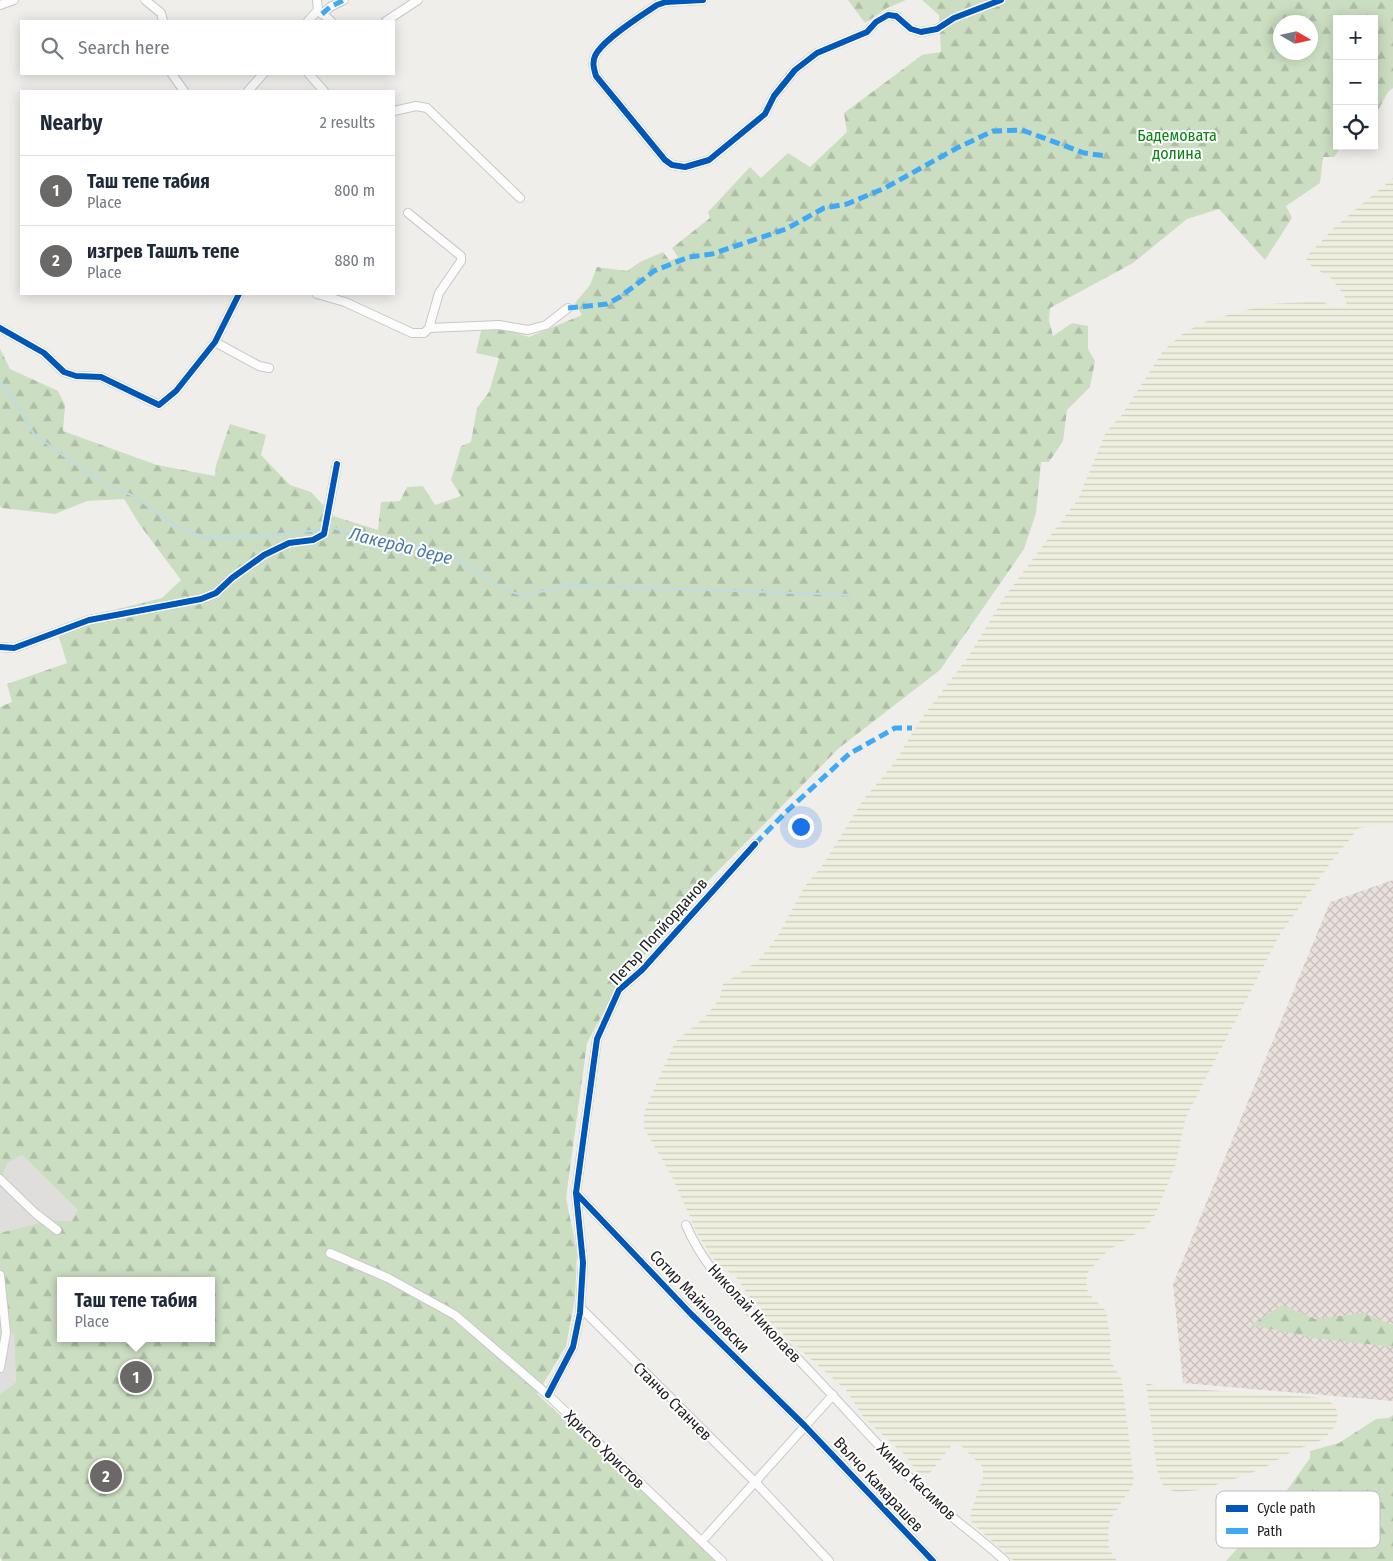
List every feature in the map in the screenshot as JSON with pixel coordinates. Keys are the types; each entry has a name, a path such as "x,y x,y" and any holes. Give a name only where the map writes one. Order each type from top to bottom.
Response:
{"street":[{"path":"0,5 14,0"},
{"path":"145,0 161,13 163,20"},
{"path":"316,0 320,12 330,20"},
{"path":"309,20 320,12 344,0"},
{"path":"388,20 418,0"},
{"path":"703,0 666,2 657,5 605,44 596,54 594,67 596,76 653,145 672,165 685,167 709,160 765,114 783,82 817,53 867,32 876,22 888,15 896,16 911,29 921,32 937,28 954,18 1001,0"},
{"path":"173,75 183,90"},
{"path":"249,90 262,75"},
{"path":"310,75 323,90"},
{"path":"395,111 416,106 427,108 520,198"},
{"path":"320,295 345,302 410,333 424,332 429,328 439,293 462,258 460,254 408,213"},
{"path":"0,328 44,353 64,372 76,376 101,377 159,405 176,391 215,342 238,295"},
{"path":"429,328 499,325 528,330 546,325 568,308"},
{"path":"215,342 259,366 269,368"},
{"path":"0,647 14,648 97,618 201,599 216,593 232,578 264,555 289,544 313,540 324,534 338,464"},
{"name":"Петър Попйорданов","path":"548,1395 572,1346 581,1308 583,1263 576,1193 588,1111 594,1050 619,990 642,970 755,844"},
{"path":"0,1179 35,1213 57,1230"},
{"name":"Сотир Майноловски","path":"576,1193 691,1314 806,1426"},
{"name":"Николай Николаев","path":"686,1225 694,1246 720,1280 833,1395"},
{"name":"Христо Христов","path":"330,1253 388,1278 449,1311 548,1395 722,1561"},
{"path":"0,1275 6,1333 0,1368"},
{"name":"Станчо Станчев","path":"581,1308 755,1482 829,1561"},
{"path":"702,1541 833,1395"},
{"name":"Хиндо Касимов","path":"833,1395 928,1496 1005,1561"},
{"name":"Вълчо Камарашев","path":"806,1426 933,1561"}],"shaded area":[{"path":"1393,880 1393,1401 1183,1383 1173,1284 1330,902"},
{"path":"22,1155 78,1210 72,1221 50,1220 0,1233 0,1180 8,1163"},
{"path":"0,1269 3,1276 9,1327 14,1336 16,1382 0,1394"}],"green space":[{"path":"848,0 906,0 887,8 865,23"},
{"name":"Бадемовата долина","path":"922,0 1393,0 1393,88 1388,92 1378,110 1378,15 1333,15 1333,150 1339,150 1334,157 1323,157 1320,183 1286,206 1292,218 1265,260 1219,209 1187,219 1133,263 1050,308 1049,320 1053,336 1072,323 1088,326 1088,349 1095,361 1090,387 1067,410 1063,441 1049,462 1041,462 1036,513 1024,549 940,670 839,748 708,881 617,987 587,1043 566,1198 577,1252 575,1298 566,1346 537,1394 719,1561 2,1561 0,1557 0,1394 16,1382 14,1336 9,1327 0,1327 3,1276 0,1269 0,1233 50,1220 72,1221 78,1210 22,1155 8,1163 0,1180 0,707 12,702 7,684 67,663 56,628 102,613 162,598 181,580 140,525 124,499 87,501 55,514 2,508 0,506 0,349 10,369 58,391 65,405 63,431 157,465 215,476 216,465 230,424 266,435 261,455 290,485 311,492 333,516 378,530 381,502 400,501 407,487 423,486 435,505 461,496 451,480 461,446 471,442 477,408 489,392 499,358 476,353 481,331 502,328 529,337 582,315 575,303 590,285 597,267 627,271 640,262 663,252 670,261 678,257 672,248 710,218 708,212 750,167 761,178 788,153 810,167 847,132 844,113 922,55 941,52 939,15"},
{"path":"1393,178 1393,824 1359,828 1331,862 1279,936 1186,1117 1175,1166 1156,1213 1147,1227 1107,1251 1088,1272 1086,1283 1088,1293 1106,1311 1111,1340 1110,1360 1122,1380 1134,1481 1110,1520 1108,1533 1109,1549 1117,1561 1014,1561 972,1523 970,1514 983,1478 983,1467 957,1442 951,1446 931,1472 919,1475 905,1455 864,1418 846,1390 779,1331 755,1306 738,1279 715,1261 698,1235 672,1177 644,1128 644,1112 675,1042 706,1016 720,998 723,984 758,961 777,937 805,886 822,866 863,800 895,762 921,719 968,657 1005,596 1078,499 1106,432 1121,416 1163,351 1185,332 1209,320 1269,304 1323,301 1331,307 1343,309 1347,305 1344,295 1330,277 1312,267 1306,259 1307,256 1336,226"},
{"path":"1282,1305 1315,1319 1363,1313 1393,1325 1393,1347 1315,1338 1251,1325"},
{"path":"1146,1383 1160,1387 1314,1397 1329,1400 1338,1412 1336,1425 1324,1439 1291,1452 1262,1469 1200,1490 1176,1492 1162,1484 1157,1470"},
{"path":"1393,1415 1393,1561 1226,1561 1238,1548 1380,1548 1380,1491 1286,1491 1310,1458 1310,1451 1339,1443 1376,1419 1389,1418"}],"waterway":[{"name":"Лакерда дере","path":"0,382 8,390 34,434 83,470 116,489 134,496 175,526 206,538 260,536 322,530"},
{"name":"Лакерда дере","path":"327,529 334,528 366,538 401,542 450,555 501,588 524,596 569,585 851,595"}],"marked path":[{"path":"322,14 330,7 344,0"},
{"path":"568,308 607,304 620,297 654,271 689,257 712,254 786,229 824,208 847,204 885,188 957,148 993,131 1022,130 1084,153 1107,156"},
{"path":"755,844 787,811 849,754 895,728 912,728"}],"cycle path":[{"path":"703,0 666,2 657,5 623,28 606,43 599,50 594,61 596,76 665,160 672,165 685,167 709,160 765,114 774,96 795,70 817,53 867,32 876,22 888,15 896,16 911,29 921,32 937,29 954,18 1001,0"},
{"path":"0,328 44,353 64,372 76,376 101,377 159,405 176,391 215,342 238,295"},
{"path":"0,647 14,648 89,620 201,599 216,593 232,578 264,555 289,543 313,540 324,534 337,464"},
{"path":"548,1395 573,1347 580,1313 583,1263 576,1193 597,1039 619,990 642,970 755,844"},
{"path":"576,1193 691,1314 805,1426 933,1561"}],"place":[{"name":"Таш тепе табия","path":"136,1377"},
{"name":"изгрев Ташлъ тепе","path":"106,1476"}]}
